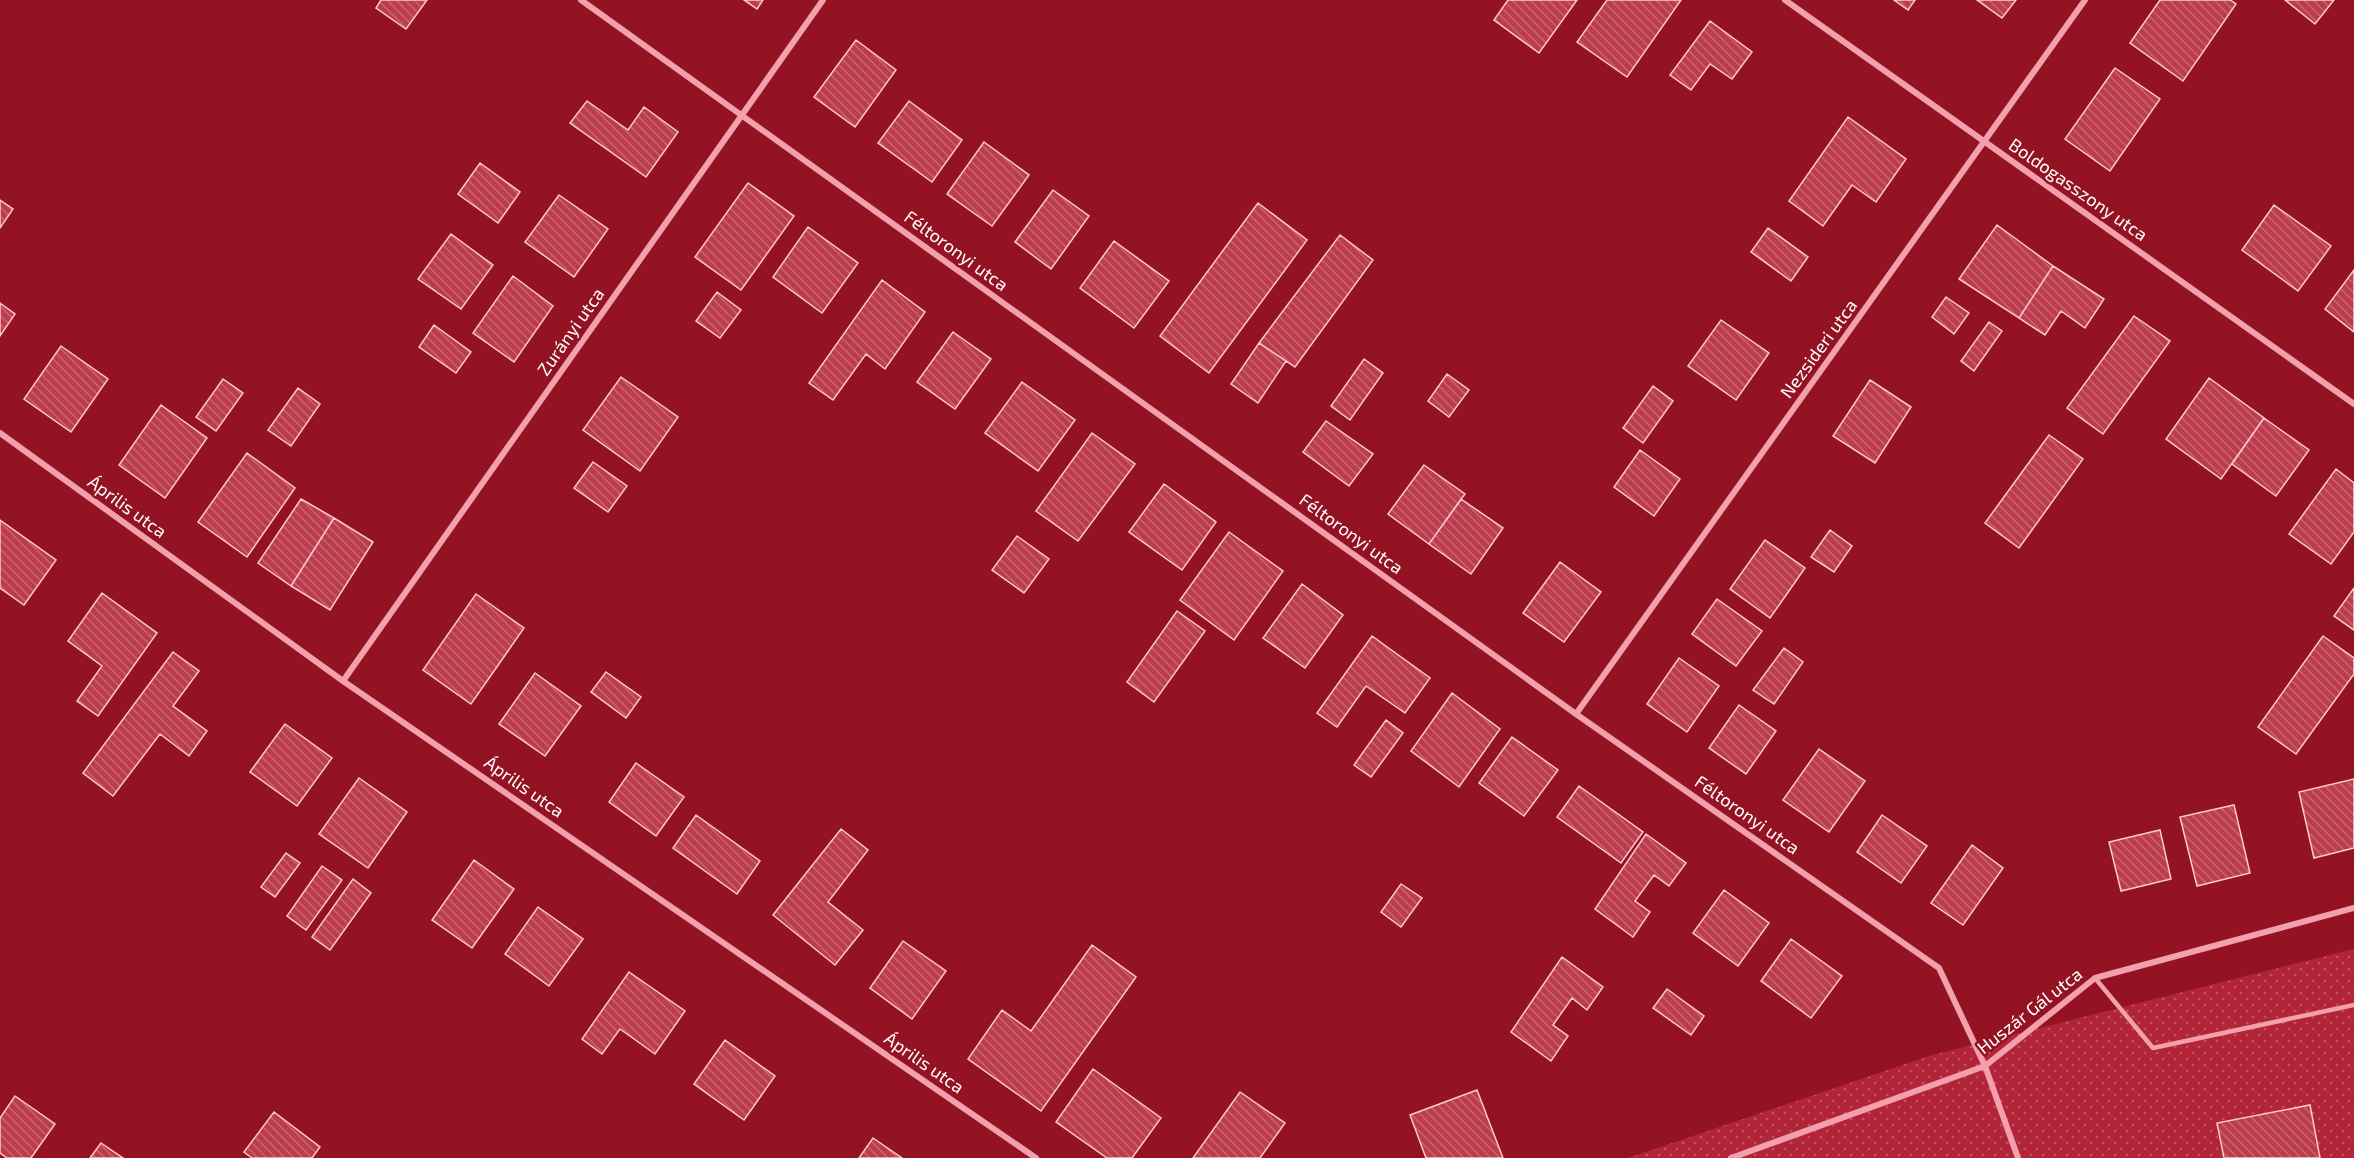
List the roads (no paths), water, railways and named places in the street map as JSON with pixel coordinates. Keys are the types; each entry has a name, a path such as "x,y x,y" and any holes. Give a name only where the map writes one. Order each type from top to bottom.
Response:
{"street":[{"name":"Féltoronyi utca","path":"581,0 1576,714 1939,968 1985,1066 2018,1158"},
{"name":"Zurányi utca","path":"343,681 823,0"},
{"name":"Boldogasszony utca","path":"1785,0 2354,404"},
{"name":"Nezsideri utca","path":"1576,714 2085,0"},
{"name":"Április utca","path":"0,434 343,681 1036,1158"},
{"name":"Huszár Gál utca","path":"1731,1158 1985,1066 2095,978 2354,908"}],"lane":[{"path":"2095,978 2153,1048 2354,1005"}]}
